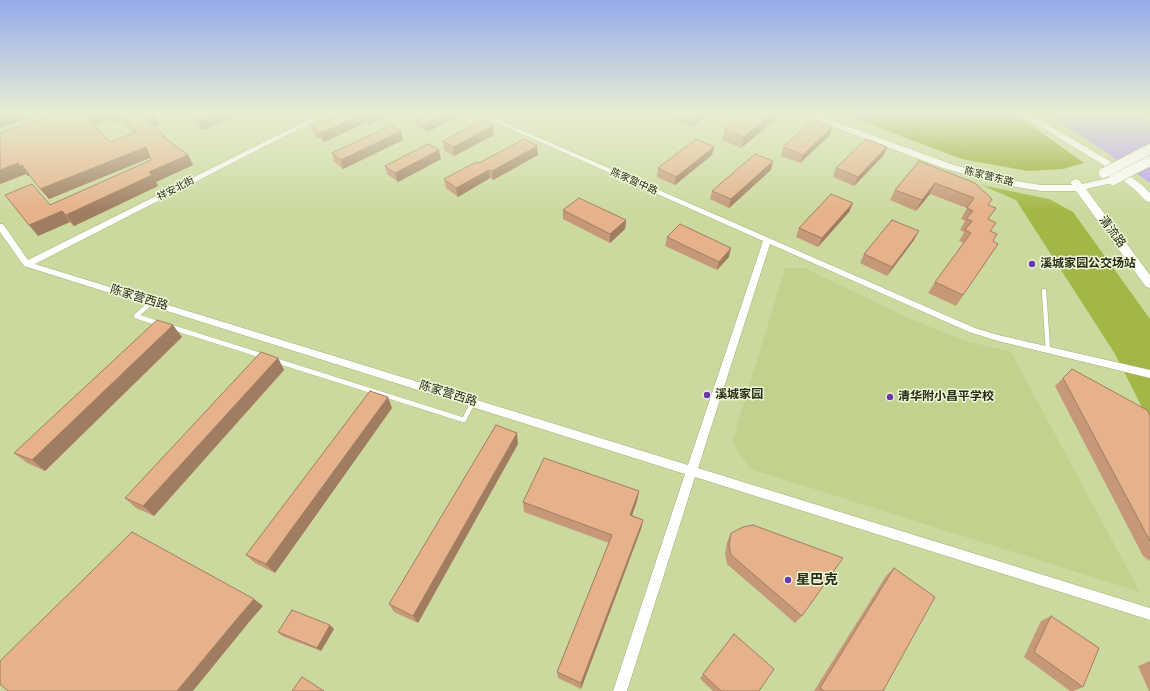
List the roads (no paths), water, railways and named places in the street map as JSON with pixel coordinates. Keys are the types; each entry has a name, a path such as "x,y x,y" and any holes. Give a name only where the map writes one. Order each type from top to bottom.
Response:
{"street":[{"name":"祥安北街","path":"27,264 261,146"},
{"name":"陈家营中路","path":"553,146 972,330 1150,374"},
{"name":"陈家营东路","path":"894,146 947,166 981,176 1003,182 1041,188 1113,180 1150,161"},
{"name":"陈家营东路","path":"912,146 988,172 1029,180 1076,184 1104,173 1150,149"},
{"path":"1078,146 1105,162 1138,187 1150,200"},
{"name":"清流路","path":"1076,184 1150,284"},
{"path":"0,226 27,264"},
{"path":"620,691 767,240"},
{"name":"陈家营西路","path":"27,264 692,470 1150,614"}],"lane":[{"path":"1044,291 1048,350"},
{"path":"152,302 136,316 464,420 473,402"}],"place":[{"name":"溪城家园公交场站","path":"1032,264"},
{"name":"溪城家园","path":"707,395"},
{"name":"清华附小昌平学校","path":"890,397"},
{"name":"星巴克","path":"788,580"}]}
